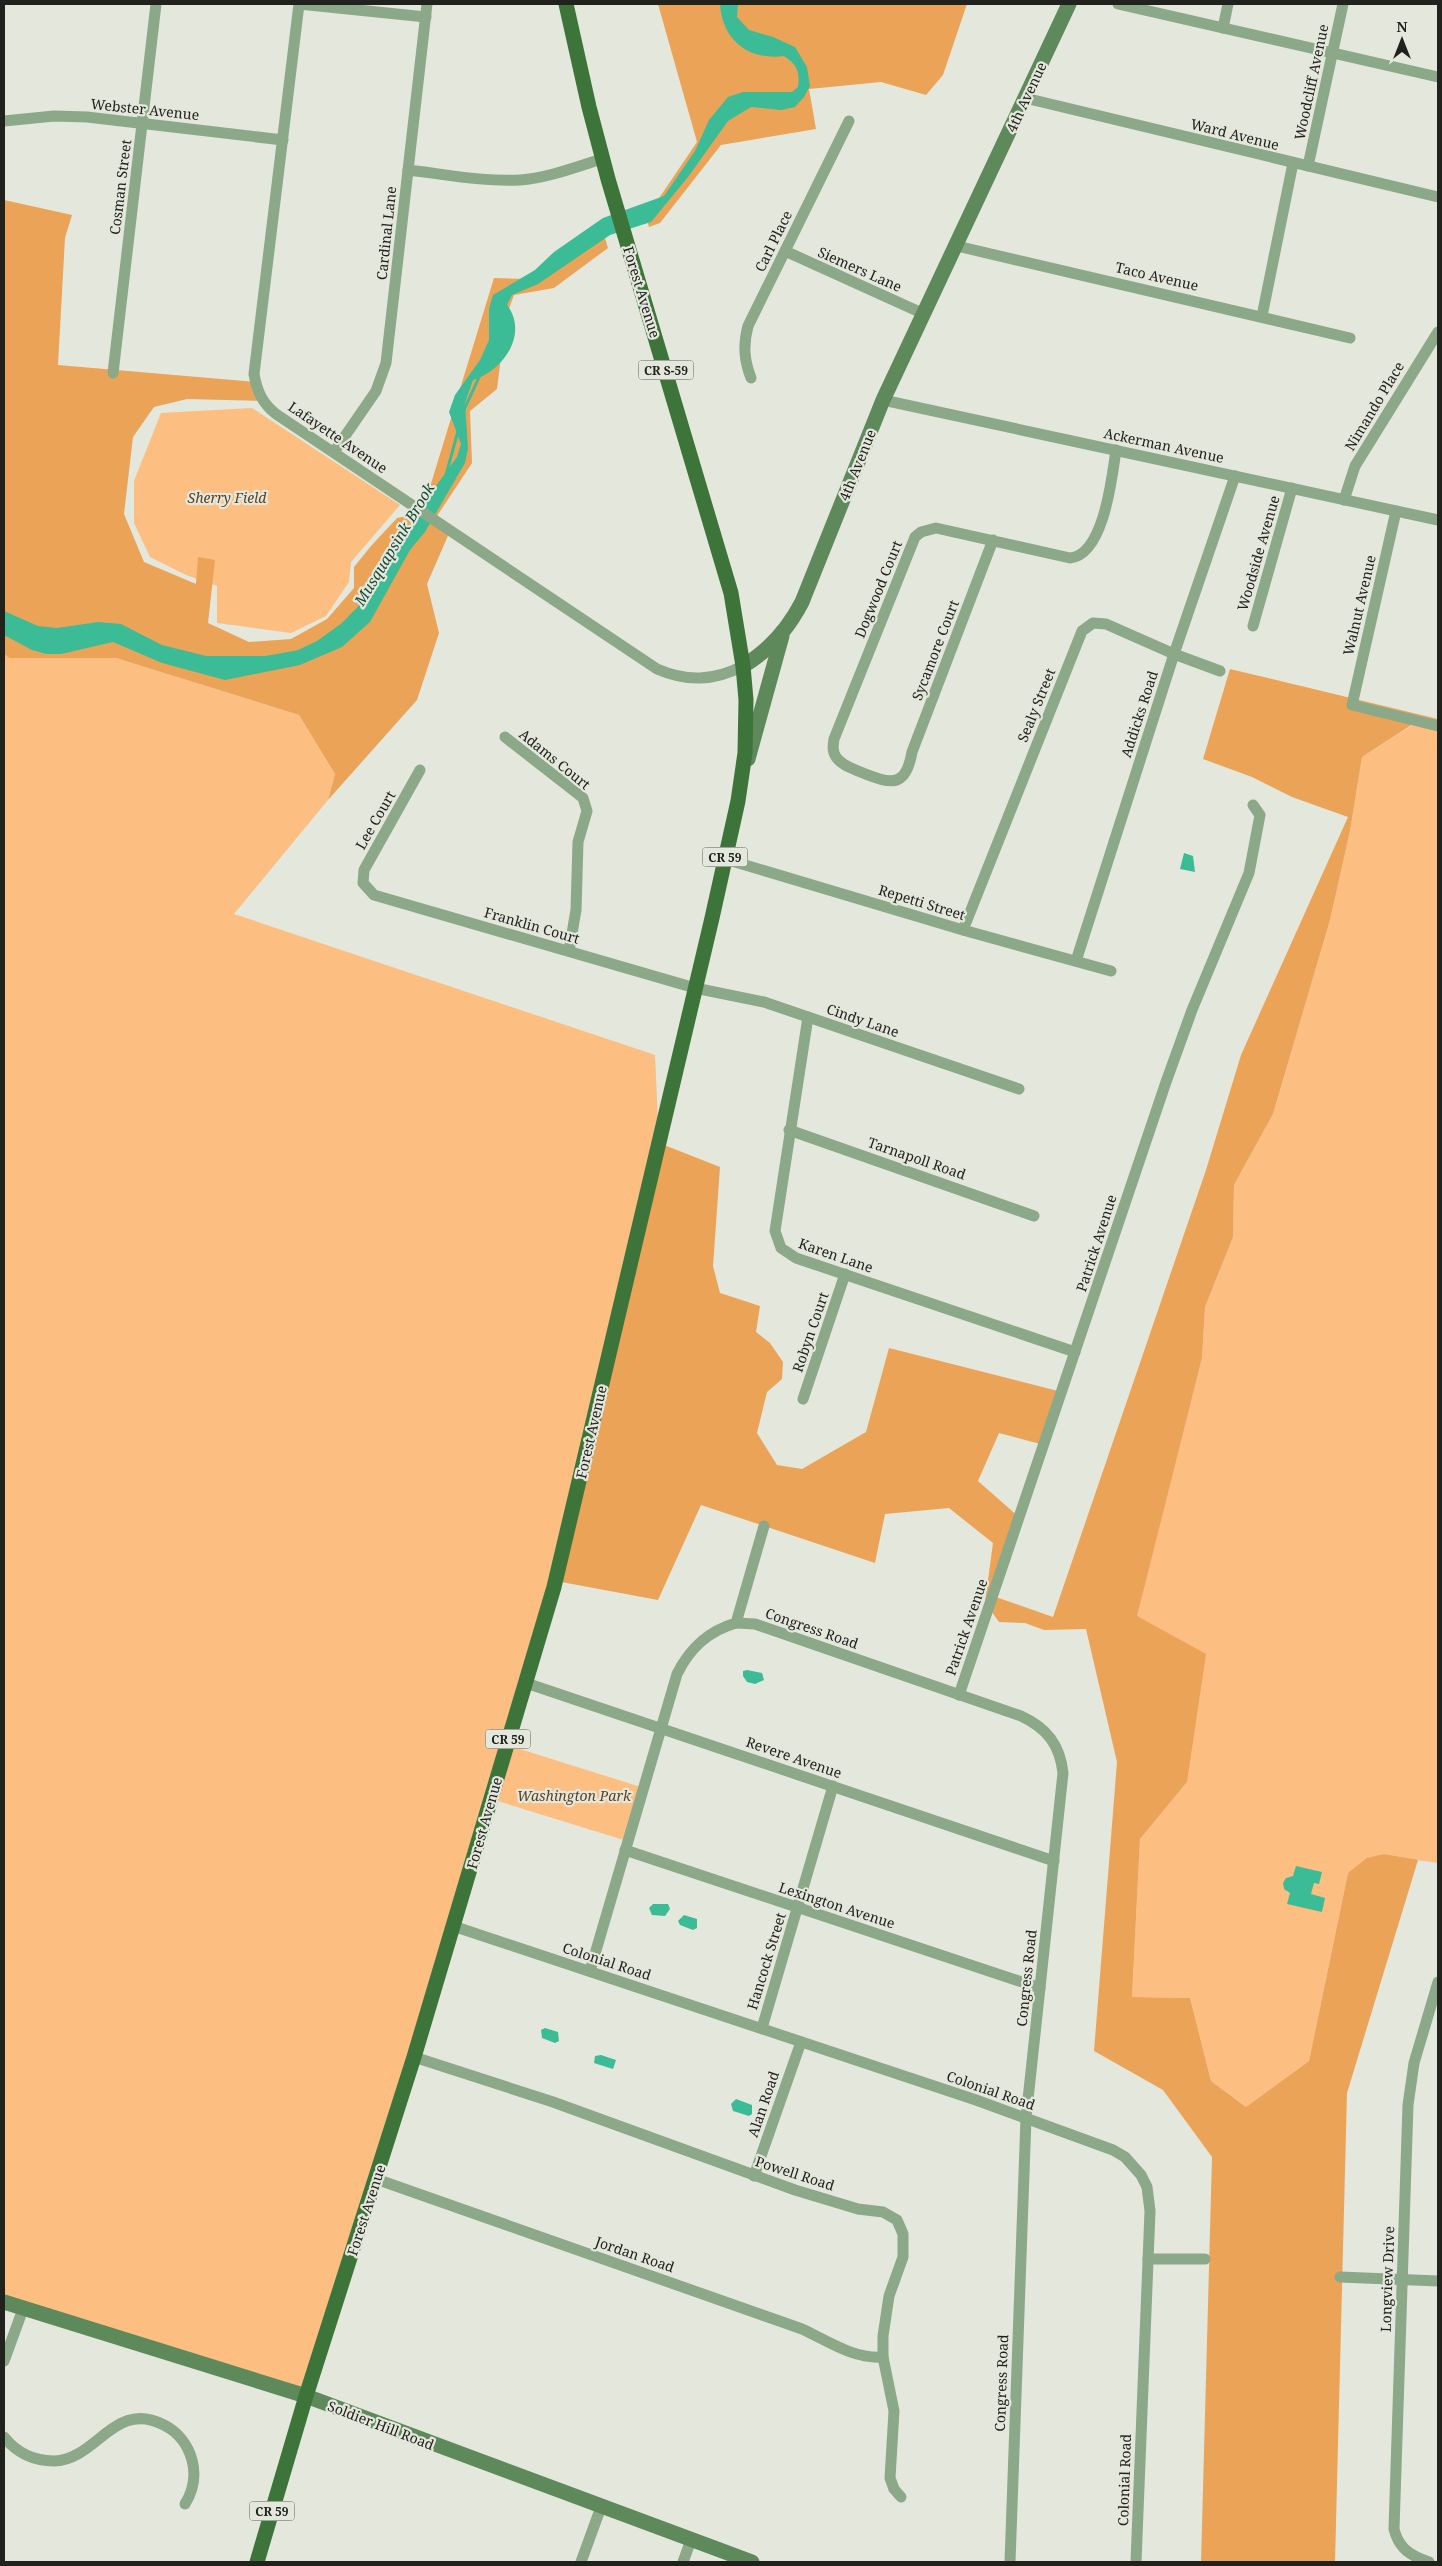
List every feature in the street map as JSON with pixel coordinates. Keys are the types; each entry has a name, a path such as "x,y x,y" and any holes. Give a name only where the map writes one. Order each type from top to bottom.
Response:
{"main road":[{"name":"Forest Avenue","path":"566,4 602,159 724,566 744,666"},
{"name":"4th Avenue","path":"744,666 771,646 783,633 802,602 883,400 957,246 1069,4"},
{"path":"742,780 783,633"},
{"name":"CR 59","path":"695,988 742,780 747,726 744,666"},
{"name":"Forest Avenue","path":"257,2562 306,2396 414,2057 565,1547 695,988"},
{"name":"Soldier Hill Road","path":"4,2302 306,2396 752,2562"}],"street":[{"name":"Cosman Street","path":"112,374 156,4"},
{"path":"299,4 426,17"},
{"name":"Lafayette Avenue","path":"299,4 254,374 256,386 264,402 271,410 656,669 686,678 702,679 719,677 744,666"},
{"name":"Cardinal Lane","path":"334,452 376,391 386,363 427,4"},
{"path":"1118,4 1438,76"},
{"path":"1222,28 1228,4"},
{"name":"Woodcliff Avenue","path":"1308,166 1343,4"},
{"name":"Ward Avenue","path":"1025,98 1438,196"},
{"name":"Webster Avenue","path":"4,121 54,116 142,123 283,140"},
{"name":"Carl Place","path":"752,378 746,363 745,338 748,326 849,121"},
{"path":"408,170 497,180 519,180 559,172 602,159"},
{"path":"1262,316 1293,163"},
{"name":"Taco Avenue","path":"957,246 1350,338"},
{"name":"Siemers Lane","path":"785,251 924,314"},
{"name":"Nimando Place","path":"1344,500 1355,466 1438,332"},
{"name":"Ackerman Avenue","path":"883,400 1438,520"},
{"name":"Dogwood Court","path":"908,771 898,780 884,782 851,768 837,759 834,752 834,739 915,537 921,532 936,528 1070,558 1084,554 1089,549 1104,512 1116,450"},
{"name":"Addicks Road","path":"1076,961 1174,654 1235,476"},
{"name":"Woodside Avenue","path":"1253,626 1292,488"},
{"name":"Walnut Avenue","path":"1396,511 1352,705 1438,726"},
{"name":"Sycamore Court","path":"908,771 912,752 993,540"},
{"name":"Sealy Street","path":"963,930 1082,631 1093,623 1106,624 1174,654 1220,671"},
{"name":"Adams Court","path":"505,737 578,794 586,804 586,818 578,842 576,910 569,952"},
{"name":"Lee Court","path":"364,886 364,870 420,770"},
{"name":"Patrick Avenue","path":"959,1695 1169,1073 1192,1010 1249,873 1260,815 1253,805"},
{"name":"Repetti Street","path":"725,859 963,930 1111,970"},
{"name":"Franklin Court","path":"364,886 374,895 695,988"},
{"name":"Cindy Lane","path":"695,988 764,1002 1018,1089"},
{"name":"Karen Lane","path":"808,1017 789,1130 775,1231 777,1240 788,1254 1075,1352"},
{"name":"Tarnapoll Road","path":"789,1130 1034,1216"},
{"name":"Robyn Court","path":"803,1399 845,1274"},
{"path":"590,1971 677,1674 684,1661 704,1638 716,1630 736,1623 764,1526"},
{"name":"Congress Road","path":"736,1623 755,1624 1033,1721 1050,1736 1057,1747 1063,1773 1026,2118 1010,2562"},
{"name":"Revere Avenue","path":"526,1682 1054,1861"},
{"name":"Hancock Street","path":"762,2028 833,1786"},
{"name":"Lexington Avenue","path":"625,1850 1040,1988"},
{"name":"Colonial Road","path":"453,1926 1026,2118 1113,2150 1135,2166 1147,2187 1150,2199 1136,2562"},
{"name":"Longview Drive","path":"1429,2562 1414,2557 1402,2547 1394,2529 1410,2084 1414,2063 1438,1982"},
{"name":"Alan Road","path":"754,2176 801,2042"},
{"name":"Powell Road","path":"414,2057 553,2102 754,2176 858,2209 883,2212 897,2220 903,2234 902,2257 885,2316 883,2356 894,2411 890,2478 894,2489 901,2497"},
{"name":"Jordan Road","path":"376,2179 802,2329 849,2352 864,2356 883,2356"},
{"path":"1148,2259 1205,2259"},
{"path":"1340,2277 1438,2281"},
{"path":"4,2361 23,2309"},
{"path":"4,2437 19,2452 30,2457 55,2461 80,2454 117,2424 138,2419 159,2423 178,2435 191,2454 194,2476 192,2488 185,2504"},
{"path":"581,2562 601,2506"},
{"path":"683,2562 691,2540"}],"green space":[{"name":"Sherry Field","path":"252,408 400,505 351,562 349,582 326,616 291,633 217,623 217,586 186,575 150,557 134,523 134,481 161,413"},
{"name":"Washington Park","path":"4,654 9,658 116,658 299,715 335,774 328,800 234,914 655,1055 659,1143 507,1745 644,1788 627,1841 491,1799 306,2396 4,2302"},
{"path":"1414,724 1438,730 1438,1863 1384,1854 1348,1873 1309,2061 1246,2107 1211,2081 1190,1998 1132,1997 1140,1839 1187,1782 1136,1616 1202,1358 1205,1307 1233,1237 1234,1185 1273,1114 1330,920 1350,831 1362,757"}],"shaded area":[{"path":"658,4 967,4 943,75 926,95 881,82 809,89 816,129 721,145 660,223 649,227 645,213 649,213 697,142"},
{"path":"720,4 738,4 737,17 749,30 773,37 795,47 807,67 810,86 804,97 795,107 781,110 751,107 728,121 688,177 651,222 610,235 538,284 512,295 507,305 513,316 514,339 503,360 494,369 473,380 465,403 468,448 465,463 425,532 410,550 370,622 342,647 300,665 225,680 162,663 113,642 61,654 46,654 32,650 4,635 4,611 38,626 57,628 98,622 121,624 162,645 206,656 266,656 298,650 317,641 342,623 370,594 389,552 410,529 436,486 457,457 461,444 449,412 455,395 480,360 489,340 489,309 493,295 535,270 554,252 603,218 664,196 695,151 709,120 728,97 743,92 792,92 798,87 797,69 784,56 771,57 760,55 749,51 732,38 722,17"},
{"path":"4,200 72,215 65,238 58,365 256,382 264,401 187,399 154,407 133,437 124,514 144,562 196,584 198,557 215,560 208,623 249,642 291,639 327,619 354,588 354,567 371,546 397,518 422,513 494,278 527,279 604,235 608,248 554,288 514,295 506,317 497,389 470,411 472,463 435,519 450,531 427,584 439,633 417,700 328,800 335,774 299,715 116,658 9,658 4,654"},
{"path":"1230,669 1438,719 1438,730 1413,724 1362,757 1350,831 1330,920 1273,1114 1234,1185 1233,1237 1205,1307 1202,1358 1137,1616 1206,1654 1187,1782 1140,1839 1132,1997 1190,1998 1211,2081 1246,2107 1309,2061 1348,1873 1367,1858 1384,1854 1438,1863 1418,1860 1347,2093 1335,2562 1201,2562 1212,2157 1163,2090 1094,2051 1117,1762 1086,1629 1044,1630 1025,1623 999,1622 985,1602 993,1543 949,1508 885,1514 875,1563 701,1505 658,1600 556,1581 659,1143 720,1167 713,1266 720,1293 760,1306 756,1332 770,1343 783,1362 782,1379 767,1392 757,1433 777,1465 802,1469 866,1432 889,1348 1062,1392 1044,1445 999,1433 978,1481 1020,1518 993,1596 1053,1617 1206,1170 1241,1055 1348,817 1292,797 1252,777 1203,759"},
{"path":"1184,853 1193,856 1195,872 1180,869"},
{"path":"743,1671 762,1673 764,1680 755,1684 747,1682 743,1676"},
{"path":"1296,1866 1322,1872 1319,1884 1314,1883 1311,1894 1325,1898 1322,1912 1287,1904 1290,1893 1284,1889 1283,1883 1286,1878 1293,1876"},
{"path":"653,1904 668,1904 670,1909 665,1916 652,1915 649,1908"},
{"path":"684,1915 697,1919 697,1928 693,1930 680,1925 678,1921"},
{"path":"545,2028 558,2032 559,2041 555,2043 542,2038 541,2030"},
{"path":"601,2055 616,2060 613,2069 594,2063 595,2056"},
{"path":"736,2099 752,2105 752,2114 749,2116 733,2111 731,2104"}],"waterway":[{"name":"Musquapsink Brook","path":"464,410 480,375"},
{"name":"Musquapsink Brook","path":"446,475 458,431"}]}
